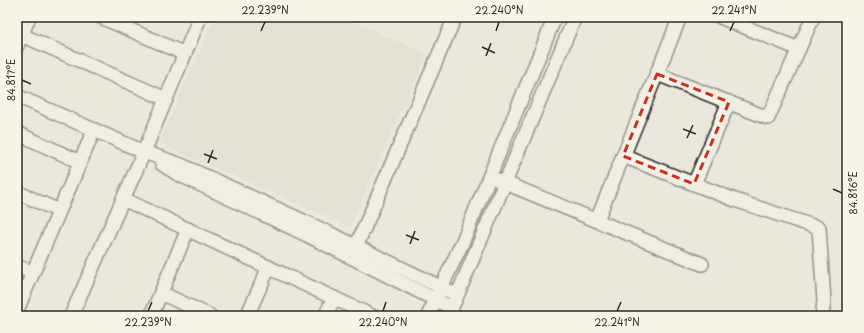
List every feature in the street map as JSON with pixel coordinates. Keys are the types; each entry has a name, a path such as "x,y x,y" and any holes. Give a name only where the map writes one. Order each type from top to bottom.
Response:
{"street":[{"path":"29,17 19,40 166,99"},
{"path":"101,17 185,54"},
{"path":"71,316 144,152 200,17"},
{"path":"354,252 455,17"},
{"path":"428,316 489,176 555,17"},
{"path":"354,252 436,300 450,312 575,17"},
{"path":"597,220 680,17"},
{"path":"720,17 799,49"},
{"path":"657,74 768,118 813,17"},
{"path":"17,96 144,152 176,173 354,252 457,294"},
{"path":"694,184 729,102"},
{"path":"17,310 94,130"},
{"path":"17,133 80,162"},
{"path":"623,156 735,200 819,228 824,301 822,316"},
{"path":"489,176 702,264"},
{"path":"17,192 59,211"},
{"path":"123,199 372,316"},
{"path":"151,316 188,229"},
{"path":"17,266 33,273"},
{"path":"247,316 269,267"},
{"path":"161,293 210,316"},
{"path":"325,316 334,298"}],"highlighted area":[{"path":"657,74 729,102 694,184 623,156"}],"shaded area":[{"path":"215,17 342,17 427,54 350,227 159,143"}]}
